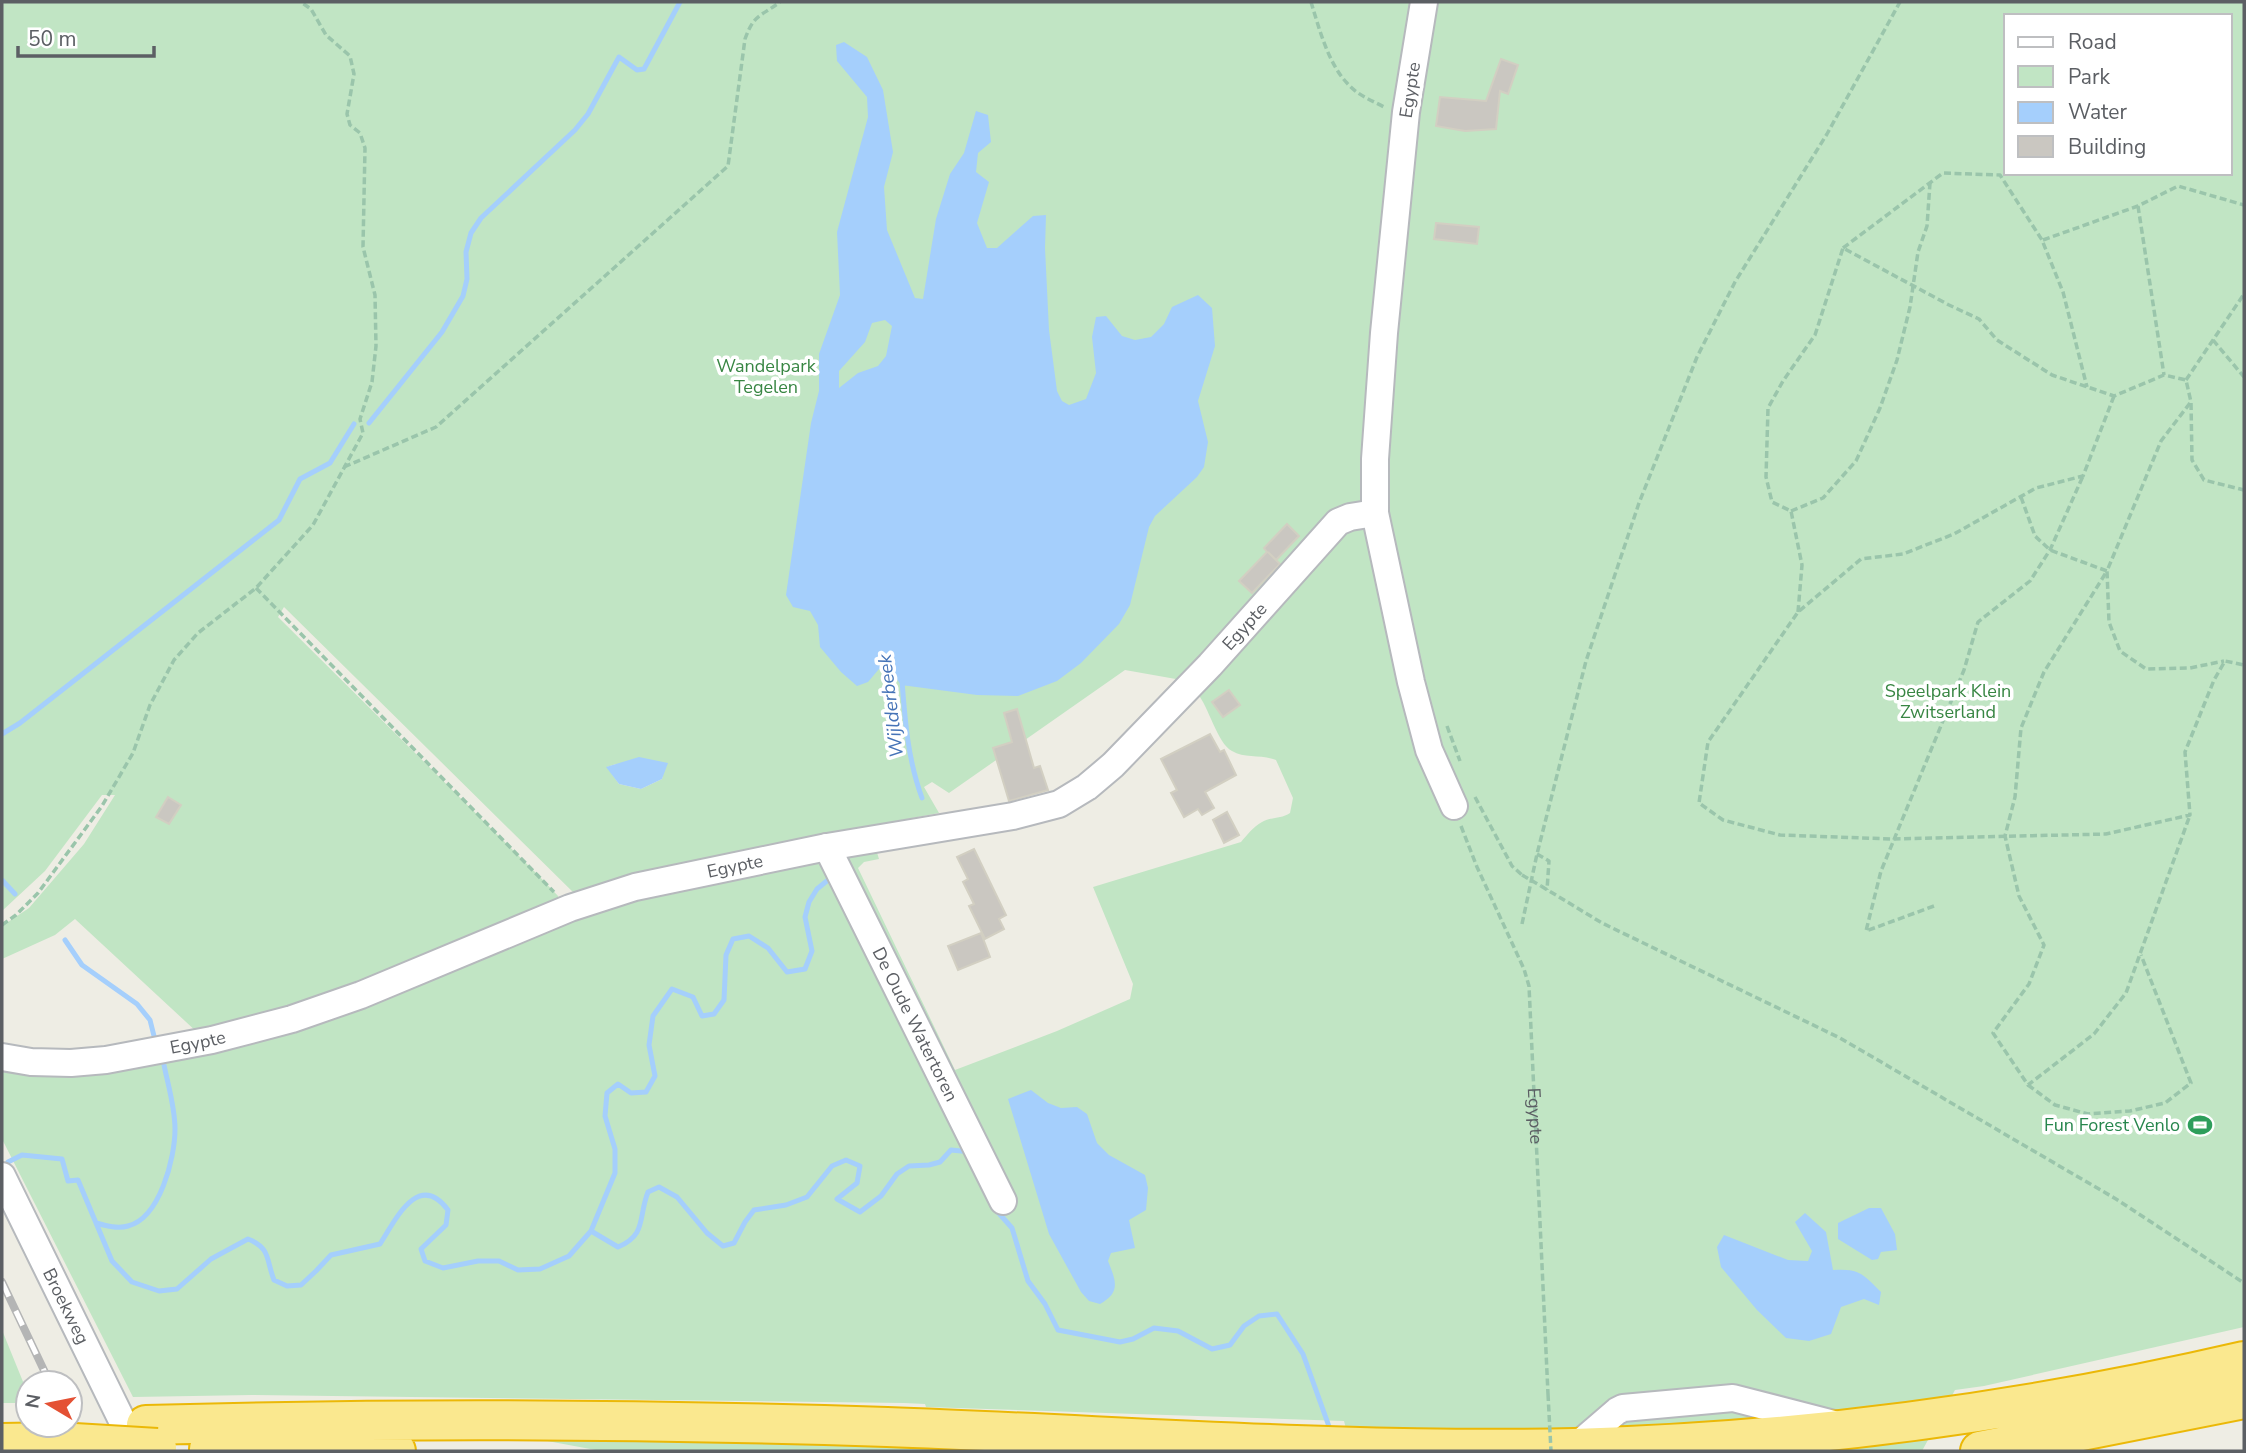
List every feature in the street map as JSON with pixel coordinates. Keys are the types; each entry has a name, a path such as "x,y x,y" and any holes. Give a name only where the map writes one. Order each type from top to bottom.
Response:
{"highway":[{"path":"2,1443 142,1440 465,1420 823,1425 1314,1446 1562,1450 1752,1440 1851,1429 2076,1397 2244,1361"},
{"path":"1980,1451 2244,1399"},
{"path":"142,1440 396,1451"}],"street":[{"name":"Egypte","path":"1424,2 1406,112 1384,333 1375,459 1375,513 1414,694 1429,750 1462,797"},
{"name":"Egypte","path":"2,1057 31,1062 71,1063 106,1060 212,1040 278,1023 361,995 570,908 635,887 827,847 1013,816 1059,804 1087,787 1113,765 1210,665 1338,522 1375,513"},
{"name":"De Oude Watertoren","path":"827,847 1003,1201"},
{"name":"Broekweg","path":"2,1176 142,1440"}],"path":[{"path":"2,925 38,892 102,806 133,753 150,705 174,660 198,634 256,588 313,526 363,433 360,419 372,382 376,346 375,295 363,247 365,148 360,133 350,125 347,114 354,74 350,56 327,35 311,9 301,2"},
{"path":"344,467 436,427 728,166 745,39 757,16 780,2"},
{"path":"1311,2 1334,65 1346,83 1362,96 1386,107 1406,112"},
{"path":"1522,924 1586,661 1639,503 1697,357 1735,282 1827,134 1900,2"},
{"path":"1930,183 1927,226 1918,252 1910,307 1897,360 1880,408 1856,461 1824,498 1791,511 1772,502 1766,477 1768,408 1815,335 1843,248 1943,173 2000,175 2042,240 2063,292 2087,387"},
{"path":"2042,240 2137,206 2178,186 2244,205"},
{"path":"2137,206 2164,375"},
{"path":"1843,248 1979,318 1997,340 2052,375 2114,396 2164,375 2186,380"},
{"path":"2244,294 2186,380 2191,402 2192,460 2204,480 2244,489"},
{"path":"2213,340 2244,377"},
{"path":"1934,906 1866,931 1881,871 1893,838 1964,670 1979,622 2030,581 2050,550 2084,476 2114,396"},
{"path":"2140,953 2191,1083 2165,1103 2130,1111 2088,1114 2055,1105 2028,1085 1993,1033 2029,984 2044,945 2019,896 2005,836 2015,797 2021,728 2044,672 2107,571 2161,441 2191,402"},
{"path":"2084,476 2036,488 1942,539 1903,554 1861,559 1798,612 1708,742 1699,803 1723,820 1780,835 1893,838 2106,834 2190,815"},
{"path":"2021,497 2035,536 2050,550 2107,571"},
{"path":"1791,511 1802,565 1798,612"},
{"path":"2107,571 2109,622 2120,651 2146,669 2190,668 2225,661 2244,665"},
{"path":"256,588 570,908"},
{"path":"2028,1085 2094,1034 2126,993 2190,815 2185,752 2214,680 2225,661"},
{"path":"1444,718 1462,765"},
{"path":"1462,797 1522,876 1602,923 1840,1038 2116,1199 2244,1283"},
{"name":"Egypte","path":"1462,797 1477,867 1524,969 1528,986 1548,1394 1562,1450"},
{"path":"1537,854 1549,861 1547,890"}],"green space":[{"path":"2,2 2244,2 2244,1327 1984,1386 1955,1390 1922,1451 1352,1451 1344,1421 926,1407 925,1404 904,1403 252,1395 133,1397 2,1139 2,1064 57,1070 99,1068 142,1063 225,1045 343,1014 550,924 613,901 837,853 844,863 853,853 875,846 879,859 864,862 858,868 955,1070 1057,1031 1130,999 1133,984 1093,887 1241,842 1262,822 1290,813 1293,798 1276,760 1242,755 1232,751 1222,741 1197,693 1204,684 1125,670 949,793 932,782 924,787 939,813 859,828 579,898 284,607 278,617 538,875 559,900 554,905 437,959 308,1006 199,1034 75,919 55,935 2,959 2,926 29,908 84,844 115,795 102,795 45,871 2,911","holes":["616,764 643,778 663,775 662,779 641,789 619,784 607,767"]},
{"path":"2,1330 18,1369 14,1369 14,1403 2,1403"},
{"path":"542,1440 831,1440 1028,1451 601,1451"}],"water":[{"path":"844,42 867,57 883,90 893,152 884,187 887,230 915,298 923,299 936,219 950,174 964,153 976,111 988,115 991,142 978,153 976,172 989,182 977,223 987,248 997,248 1033,216 1046,215 1049,330 1057,391 1062,401 1069,405 1086,399 1096,373 1092,337 1096,317 1106,316 1122,336 1135,340 1151,337 1164,324 1172,307 1198,295 1212,308 1215,346 1198,401 1208,442 1204,467 1197,477 1155,516 1149,527 1130,605 1119,624 1081,663 1057,681 1018,696 977,695 901,685 891,671 879,669 868,682 857,686 820,647 818,625 810,611 793,607 786,595 811,423 819,391 819,354 840,295 837,232 868,117 867,97 837,61 836,45","holes":["885,320 892,326 886,356 878,366 858,373 839,388 839,371 865,342 872,323"]},
{"path":"639,757 668,763 662,779 641,789 619,784 606,767"},
{"path":"1031,1090 1048,1103 1061,1108 1077,1107 1087,1114 1097,1143 1109,1155 1145,1175 1148,1188 1146,1210 1129,1220 1135,1248 1111,1253 1108,1261 1115,1286 1107,1300 1100,1304 1089,1301 1081,1292 1049,1234 1008,1099"},
{"path":"1869,1208 1881,1208 1895,1234 1897,1250 1881,1252 1878,1259 1872,1260 1838,1239 1838,1223"},
{"path":"1805,1213 1826,1232 1833,1270 1855,1271 1881,1292 1879,1305 1864,1299 1841,1307 1831,1334 1809,1341 1786,1338 1757,1310 1721,1267 1717,1247 1724,1235 1788,1260 1808,1261 1812,1251 1795,1222"}],"building":[{"path":"1501,59 1518,65 1508,94 1500,91 1496,129 1465,131 1436,126 1440,97 1486,101"},
{"path":"1436,223 1479,227 1477,244 1434,239"},
{"path":"1287,524 1299,536 1276,560 1280,564 1252,593 1239,581 1267,552 1264,548"},
{"path":"1229,690 1240,705 1223,717 1212,702"},
{"path":"1017,709 1034,768 1040,766 1048,790 1009,801 993,748 1012,742 1004,713"},
{"path":"1210,734 1220,752 1224,750 1236,775 1205,792 1214,808 1202,815 1198,809 1184,817 1171,793 1177,790 1161,759"},
{"path":"168,797 181,805 169,824 156,817"},
{"path":"1227,812 1239,835 1224,843 1213,820"},
{"path":"974,849 1006,915 999,919 1004,929 985,939 969,906 974,904 963,882 968,879 957,857"},
{"path":"981,933 990,957 958,970 948,946"}],"waterway":[{"path":"369,423 442,332 463,296 467,279 466,252 471,233 481,218 575,130 588,114 619,57 637,70 644,69 680,2"},
{"path":"2,734 20,723 279,520 300,479 330,463 354,424"},
{"name":"Wijlderbeek","path":"902,681 910,755 922,798"},
{"path":"2,880 15,894"},
{"name":"Wijlderbeek","path":"8,1162 22,1155 62,1159 68,1181 78,1180 112,1261 132,1282 159,1291 177,1289 211,1259 248,1239 261,1246 267,1255 274,1280 287,1286 301,1285 331,1255 380,1244 408,1203 427,1195 437,1199 448,1210 446,1225 421,1249 425,1261 443,1268 478,1261 499,1261 518,1270 540,1269 569,1256 591,1231 615,1173 615,1149 605,1116 607,1093 618,1084 631,1093 646,1092 655,1076 649,1045 653,1016 672,989 693,997 702,1016 714,1014 724,1000 726,955 733,939 749,936 768,948 787,972 805,969 812,951 805,917 809,902 817,889 828,880"},
{"path":"65,940 82,965 137,1004 150,1020 154,1036"},
{"path":"96,1223 120,1227 139,1221 149,1212 164,1185 175,1129 173,1104 164,1065"},
{"path":"591,1231 618,1247 627,1242 638,1231 648,1192 659,1187 677,1197 707,1233 723,1246 734,1243 754,1210 786,1205 807,1197 832,1166 846,1160 860,1166 857,1183 837,1199 860,1212 881,1196 897,1174 909,1166 940,1162 951,1150 971,1152"},
{"path":"996,1210 1012,1228 1028,1281 1045,1304 1058,1330 1120,1342 1133,1339 1154,1328 1178,1331 1212,1349 1230,1345 1244,1326 1259,1316 1277,1314 1303,1354 1331,1432"}],"railway":[{"path":"2,1282 43,1369"},
{"path":"77,1439 83,1451"}],"place":[{"name":"Fun Forest Venlo","path":"2200,1125"}],"park label":[{"name":"Wandelpark Tegelen","path":"766,376"},
{"name":"Speelpark Klein Zwitserland","path":"1948,701"}]}
